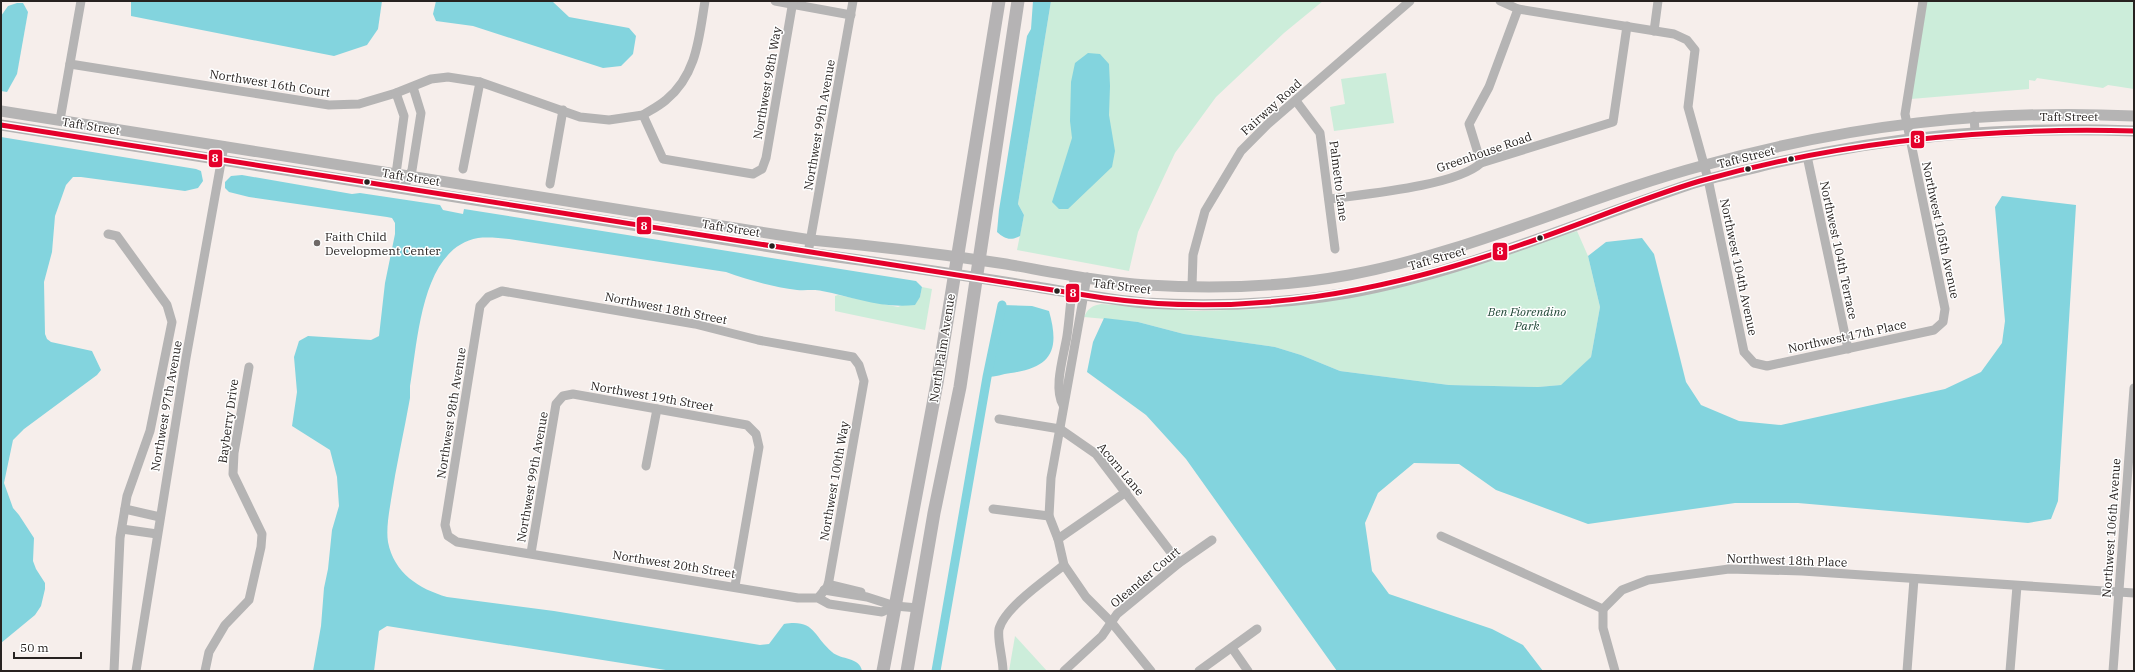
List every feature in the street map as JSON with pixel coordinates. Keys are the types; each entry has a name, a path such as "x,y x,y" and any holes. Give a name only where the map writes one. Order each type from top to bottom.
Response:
{"main road":[{"name":"North Palm Avenue","path":"883,671 937,383 999,1"},
{"name":"North Palm Avenue","path":"907,671 960,387 1018,1"}],"street":[{"path":"60,120 81,1"},
{"path":"643,116 666,100 678,88 690,70 697,47 705,1"},
{"path":"775,1 793,2 851,15"},
{"name":"Northwest 99th Avenue","path":"808,253 853,1"},
{"name":"Fairway Road","path":"1192,286 1195,248 1205,211 1241,151 1269,123 1410,1"},
{"path":"1500,1 1518,9 1654,31 1658,1"},
{"name":"Northwest 105th Avenue","path":"1923,1 1906,103 1906,123 1945,309 1943,322"},
{"name":"Northwest 98th Way","path":"643,116 663,159 753,174 762,169 766,158 793,2"},
{"path":"1481,163 1469,124 1489,87 1518,9"},
{"name":"Greenhouse Road","path":"1329,199 1395,190 1447,180 1473,170 1481,163 1612,122 1627,26"},
{"name":"Northwest 104th Avenue","path":"1654,31 1680,36 1692,44 1695,50 1688,107 1706,172 1744,352 1754,363"},
{"name":"Northwest 16th Court","path":"70,64 329,105 359,104 396,93 432,79 448,77 480,82 580,117 609,120 643,116"},
{"path":"464,169 480,82"},
{"path":"398,189 412,170 421,113 413,87"},
{"path":"396,93 404,116 396,174 398,189"},
{"name":"Palmetto Lane","path":"1296,101 1320,133 1335,249"},
{"path":"550,184 563,110"},
{"name":"Taft Street","path":"1,111 811,240 893,247 1087,278 1144,285 1192,286 1270,284 1347,275 1422,259 1706,172 1808,139 1906,123 1974,116 2075,113 2134,116"},
{"path":"1974,116 1975,131"},
{"name":"Taft Street","path":"1,125 398,189 1085,295 1142,302 1197,304 1271,302 1350,292 1433,274 1706,172 1910,138 1975,131 2073,128 2134,131"},
{"name":"Northwest 97th Avenue","path":"136,671 157,534 224,146"},
{"name":"Northwest 104th Terrace","path":"1807,156 1848,349"},
{"path":"108,234 117,236 167,305 172,322 150,431 127,496 120,538 114,671"},
{"path":"1064,406 1060,400 1060,362 1067,336 1071,292 1075,276"},
{"path":"1087,278 1050,478 1049,516 1058,539 1064,565 1086,597 1112,623 1151,671"},
{"name":"Northwest 18th Street","path":"488,296 502,291 694,324 758,340 853,357 860,365"},
{"name":"Northwest 98th Avenue","path":"448,536 445,525 480,306 488,296"},
{"name":"Northwest 17th Place","path":"1754,363 1767,366 1848,349 1934,330 1943,322"},
{"name":"Northwest 100th Way","path":"818,598 826,587 864,381 860,365"},
{"name":"Bayberry Drive","path":"205,671 209,652 225,625 249,600 261,547 262,534 233,474 235,446 248,367"},
{"name":"Northwest 106th Avenue","path":"2113,671 2134,388"},
{"name":"Northwest 19th Street","path":"556,404 562,396 573,394 747,425 756,434 759,447 735,586"},
{"name":"Northwest 99th Avenue","path":"531,553 556,404"},
{"path":"646,466 657,409"},
{"name":"Acorn Lane","path":"1000,419 1060,429 1096,454 1179,563"},
{"path":"1058,539 1126,492"},
{"path":"993,509 1049,516"},
{"path":"125,510 160,517"},
{"path":"122,529 157,534"},
{"name":"Northwest 20th Street","path":"448,536 457,542 735,586 798,598 818,598 829,604 882,612 895,606"},
{"path":"1441,536 1603,609 1603,628 1616,671"},
{"name":"Oleander Court","path":"1064,671 1102,636 1117,614 1179,563 1212,540"},
{"path":"1003,671 999,630 1003,619 1019,602 1064,565"},
{"name":"Northwest 18th Place","path":"1603,609 1622,590 1648,580 1729,569 2134,593"},
{"path":"1907,671 1914,579"},
{"path":"2010,671 2017,586"},
{"name":"Northwest 20th Street","path":"826,587 866,593 870,598 895,606 918,608"},
{"path":"1199,671 1257,629"},
{"path":"1232,648 1248,671"}],"green space":[{"path":"1051,1 1323,1 1284,33 1216,97 1175,153 1138,232 1129,271 1017,250 1024,215 1018,204"},
{"path":"1927,1 2134,1 2134,89 2108,85 2103,88 2037,78 2035,81 2029,80 2029,89 1911,99"},
{"path":"1386,73 1394,123 1334,131 1330,107 1345,104 1341,79"},
{"name":"Ben Fiorendino Park","path":"1577,231 1588,256 1600,307 1591,357 1562,385 1538,387 1449,385 1340,371 1301,355 1275,347 1184,334 1138,322 1084,317 1087,311 1101,304 1197,311 1261,309 1308,303 1427,276"},
{"path":"922,287 932,289 925,330 835,311 835,296 838,295 898,307 920,297"},
{"path":"1015,636 1047,671 1009,671"}],"water":[{"path":"131,1 382,1 378,29 367,45 334,56 131,16"},
{"path":"436,1 552,1 569,17 629,28 636,36 633,54 621,66 603,68 473,26 436,21 433,14"},
{"path":"1033,1 1051,1 1018,204 1024,215 1020,236 1010,239 1005,238 997,232 999,210 1027,36 1031,29"},
{"path":"23,3 28,12 17,74 7,92 1,91 1,16 8,6"},
{"path":"1088,53 1100,54 1109,64 1109,115 1115,151 1112,167 1068,209 1059,209 1052,202 1072,138 1070,121 1071,82 1075,63"},
{"path":"1,137 196,169 201,171 203,181 198,188 185,191 81,177 73,177 66,185 55,216 52,252 44,282 45,334 47,339 51,342 92,351 101,370 97,375 24,429 13,440 4,483 13,508 34,538 33,561 45,583 45,589 41,606 35,615 1,643"},
{"path":"242,175 352,194 360,193 440,205 443,210 463,214 464,209 916,281 922,287 920,297 915,305 903,306 868,302 819,290 797,290 779,287 726,272 509,239 478,238 459,245 444,259 434,277 420,322 410,386 410,398 395,474 389,516 387,532 388,542 396,563 409,578 437,594 447,597 554,611 760,645 769,644 784,624 802,624 808,626 836,655 858,663 861,666 862,671 672,671 387,626 379,631 374,671 313,671 321,626 324,588 328,569 332,530 339,506 337,477 330,450 292,426 297,392 294,357 299,341 308,336 371,340 379,336 385,283 395,234 395,223 392,218 249,197 229,192 225,188 225,182 231,176"},
{"path":"2002,196 2076,205 2058,501 2051,519 2028,523 1798,503 1735,503 1588,524 1496,490 1459,464 1414,463 1378,493 1365,523 1372,571 1389,594 1492,629 1523,645 1543,671 1337,671 1186,459 1146,415 1087,372 1093,342 1104,318 1138,322 1184,334 1275,347 1301,355 1340,371 1449,385 1538,387 1561,385 1591,357 1600,307 1588,256 1606,242 1642,238 1654,254 1686,382 1701,405 1739,421 1781,425 1945,389 1981,372 2002,343 2005,321 1995,207"},
{"path":"1002,305 1032,306 1049,311 1052,325 1053,346 1050,354 1044,361 1036,366 1025,370 987,377"}],"waterway":[{"path":"936,671 987,377 1002,305"}],"transit line":[{"name":"8","path":"1,125 1104,298 1158,303 1211,305 1315,297 1367,288 1418,276 1469,262 1520,245 1677,188 1753,167 1807,156 1915,140 1970,135 2079,130 2134,131"}],"place":[{"name":"Faith Child Development Center","path":"317,243"}]}
